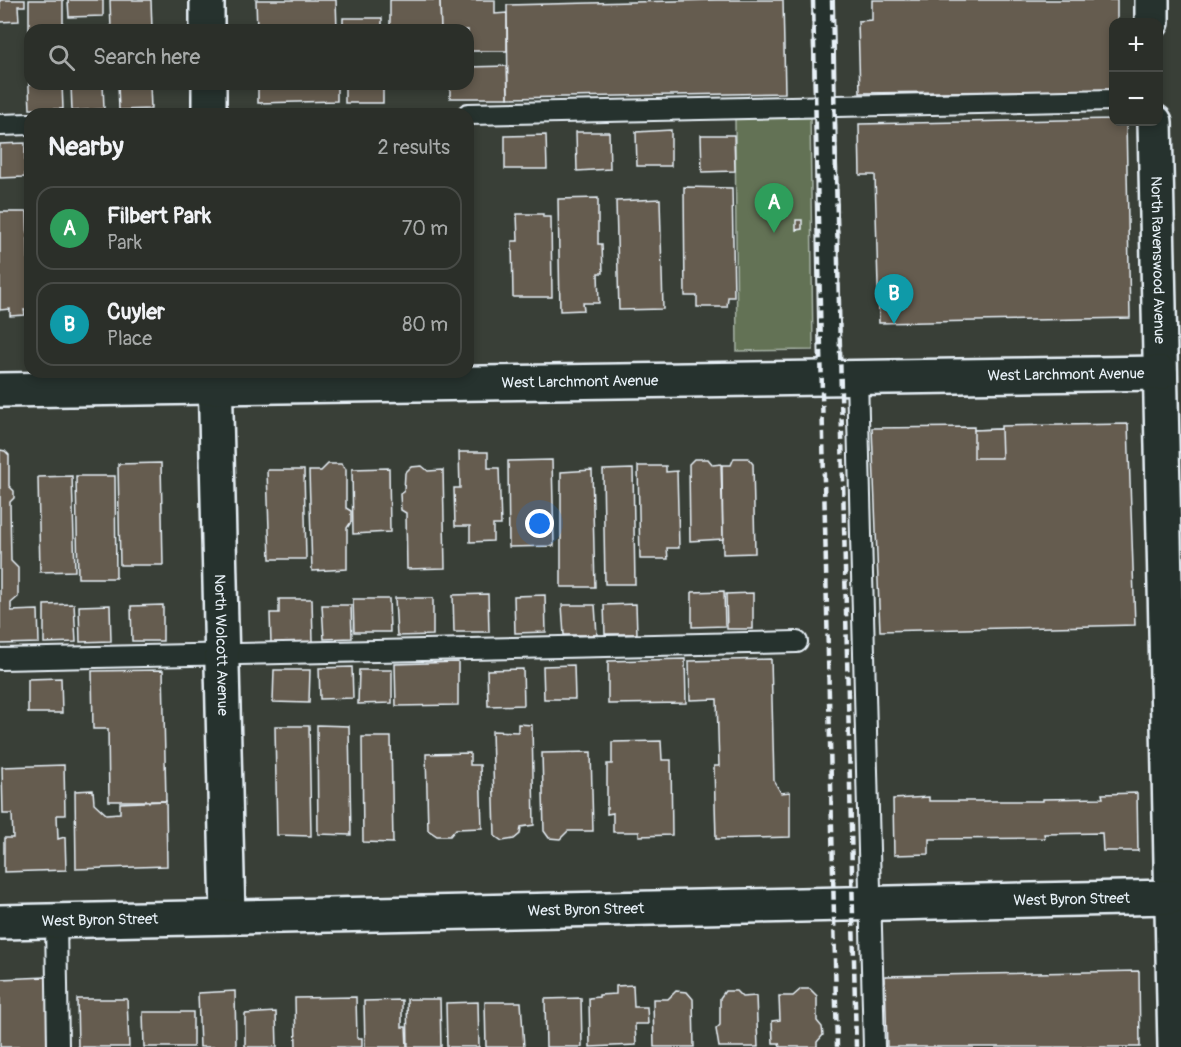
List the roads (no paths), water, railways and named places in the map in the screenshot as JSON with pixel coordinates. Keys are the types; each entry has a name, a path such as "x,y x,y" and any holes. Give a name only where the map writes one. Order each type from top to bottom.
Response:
{"street":[{"path":"207,0 207,24"},
{"path":"1152,0 1152,18"},
{"path":"209,90 209,108"},
{"name":"North Ravenswood Avenue","path":"1155,126 1175,1047"},
{"name":"West Larchmont Avenue","path":"0,390 215,379 844,377 1160,373"},
{"name":"North Wolcott Avenue","path":"215,379 228,917"},
{"name":"West Byron Street","path":"0,922 1172,897"}],"lane":[{"path":"823,0 825,106 844,377 874,1047"},
{"path":"474,114 1109,100"},
{"path":"0,125 24,124"},
{"path":"0,659 797,642"},
{"path":"56,921 58,1047"}],"railway":[{"path":"813,0 837,1047"},
{"path":"832,0 856,1047"}],"place":[{"name":"Filbert Park","path":"774,233"},
{"name":"Cuyler","path":"894,324"}]}
